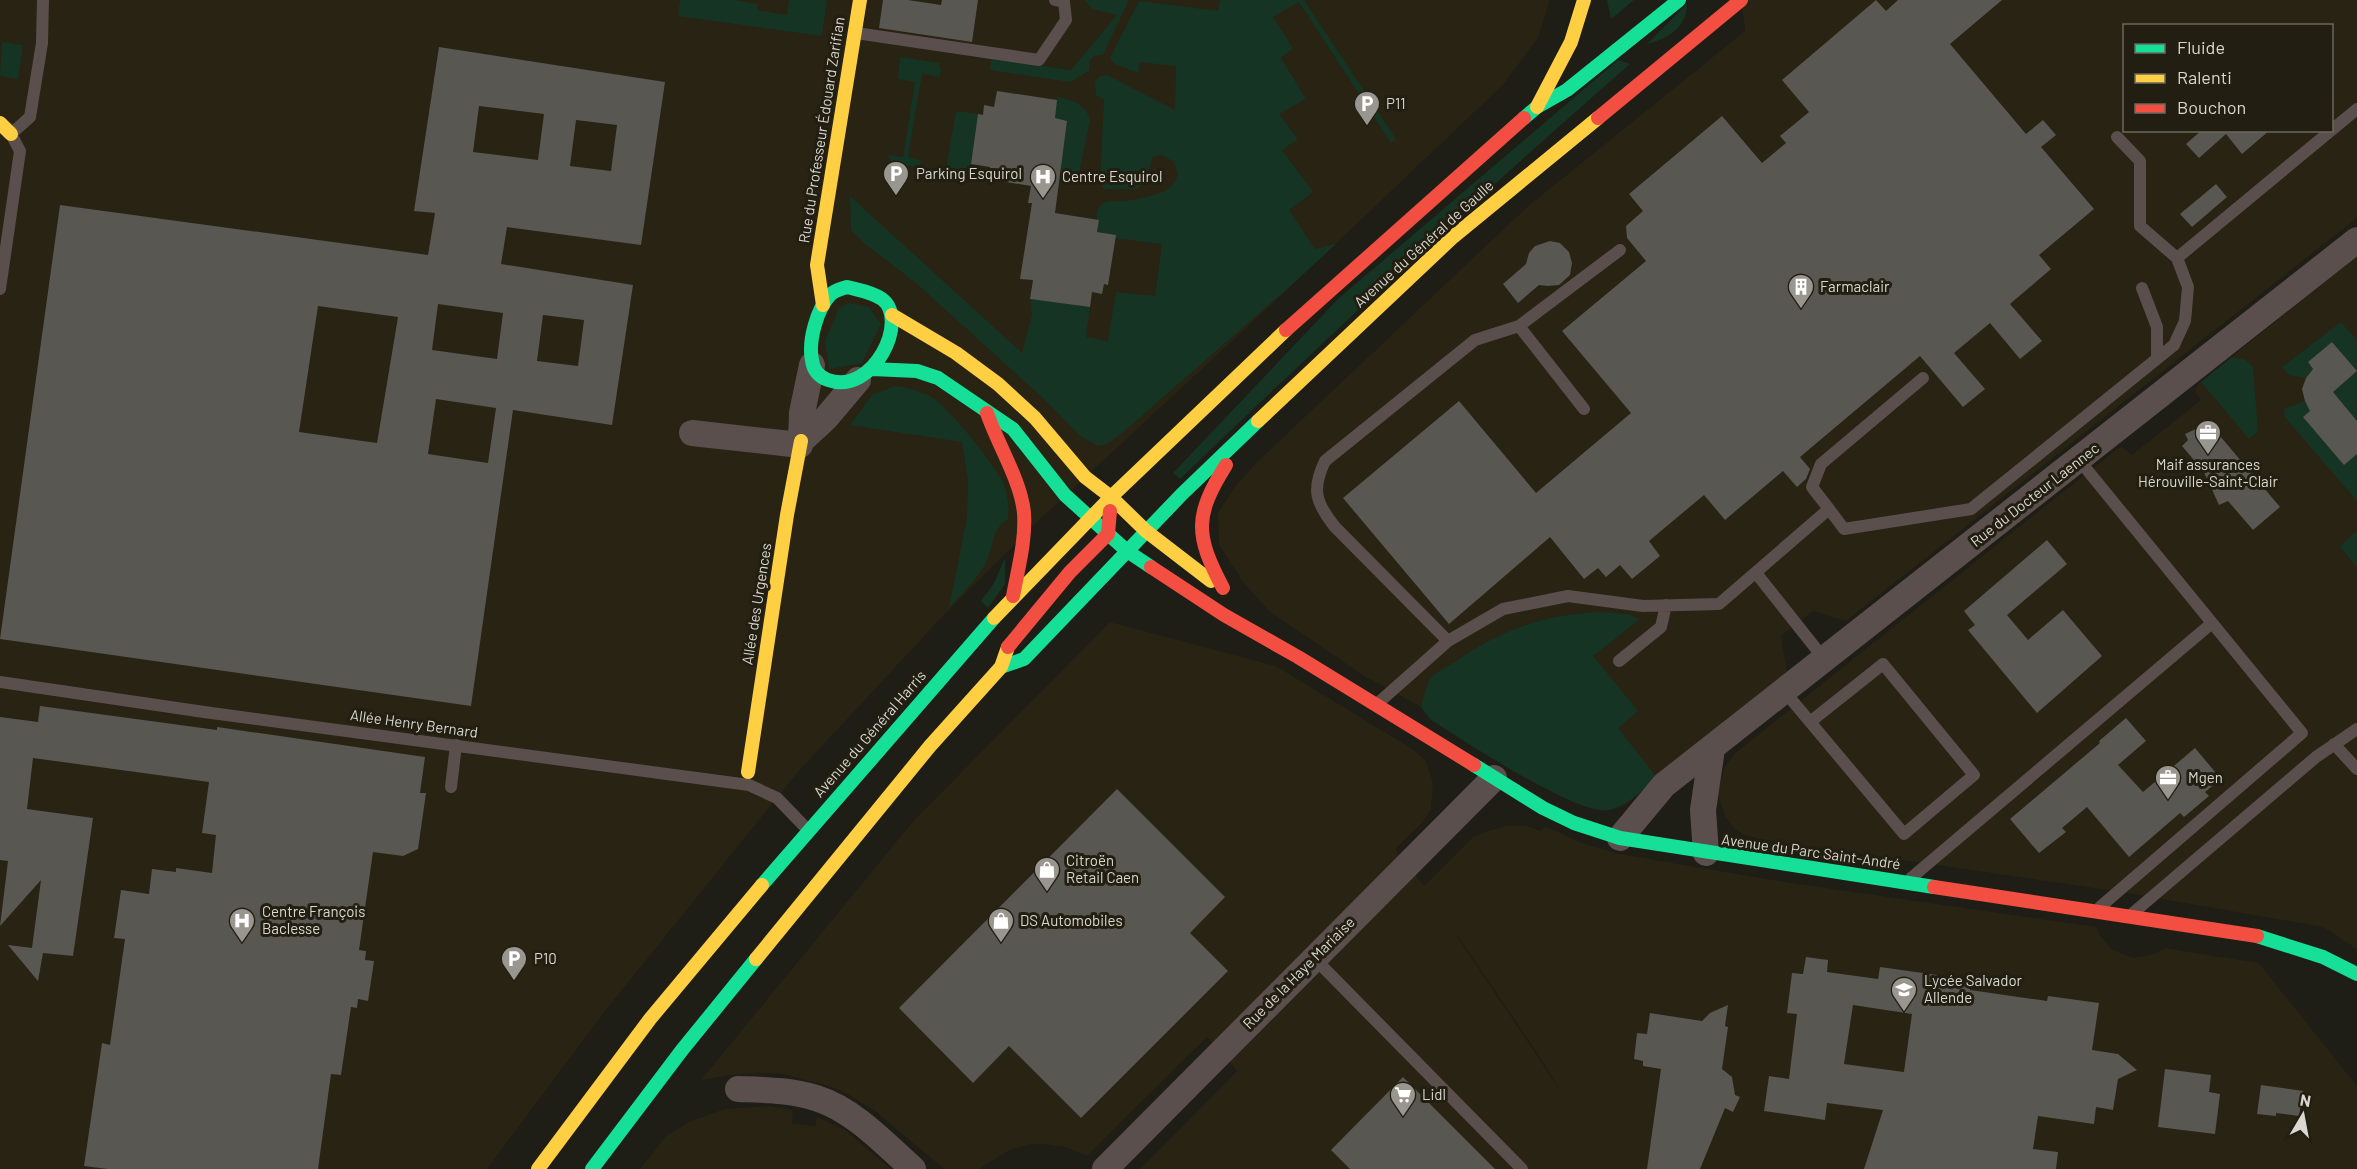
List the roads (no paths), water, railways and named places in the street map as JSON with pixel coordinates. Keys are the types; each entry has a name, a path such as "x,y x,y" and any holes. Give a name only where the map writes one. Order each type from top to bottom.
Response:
{"main road":[{"name":"Rue du Professeur Édouard Zarifian","path":"823,305 817,265 860,0"},
{"path":"1537,107 1547,82 1561,63 1576,32 1584,0"},
{"name":"Avenue du Général de Gaulle","path":"1110,497 1262,351 1537,107 1567,90 1615,44 1679,0"},
{"name":"Avenue du Général de Gaulle","path":"1146,531 1366,317 1453,237 1741,0"},
{"path":"1694,40 1699,17"},
{"path":"1615,44 1642,56 1667,63"},
{"path":"0,123 11,134"},
{"path":"865,375 879,360 890,333 892,315 890,308 877,294 847,287 836,289 823,305 813,338 812,365 818,375 831,382 842,383 865,375 917,371 938,378 1013,429 1065,495 1127,551 1224,615 1298,657"},
{"path":"892,315 956,353 998,384 1035,418 1085,477 1146,531 1228,593 1210,564 1202,543 1202,516 1212,486 1249,432"},
{"path":"987,412 995,437 1019,490 1024,512 1024,533 1013,596"},
{"name":"Allée des Urgences","path":"748,772 800,443"},
{"path":"592,1169 682,1050 930,747 1001,667 1009,643 1070,572 1108,534 1110,497"},
{"name":"Avenue du Général Harris","path":"538,1169 650,1019 808,830 1013,596 1110,497"},
{"path":"1001,667 1024,659 1146,531"},
{"path":"1256,618 1298,657"},
{"name":"Avenue du Parc Saint-André","path":"1298,657 1543,808 1574,823 1620,838 1706,853 2250,934 2323,957 2357,974"}],"street":[{"name":"Rue du Docteur Laennec","path":"1620,838 1664,785 2357,240"},
{"path":"800,443 802,413 812,365"},
{"path":"692,433 800,443 865,375"},
{"path":"1706,853 1703,810 1712,749"},
{"name":"Rue de la Haye Mariaise","path":"1105,1169 1494,778"},
{"path":"738,1089 797,1094 817,1098 835,1106 863,1125 913,1169"}],"lane":[{"path":"0,289 20,151 11,134 30,117 42,43 43,0"},
{"path":"855,33 1039,60 1066,20 1064,2 1055,0"},
{"path":"2333,129 2357,109"},
{"path":"2177,258 2329,132"},
{"path":"1923,378 1821,464 1812,487 1844,529 1971,509 2174,345 2185,321 2188,286 2177,258 2140,226 2140,161 2117,137"},
{"path":"1448,641 1335,527 1323,512 1316,495 1317,478 1325,461 1475,340 1519,326 1620,250"},
{"path":"2142,288 2157,327 2157,359"},
{"path":"1519,326 1584,409"},
{"path":"2079,460 2302,733 2096,910"},
{"path":"1376,705 1448,641 1503,609 1568,596 1643,606 1719,604 1828,509"},
{"path":"1756,573 1825,660"},
{"path":"1619,661 1661,627 1666,605"},
{"path":"1905,883 2212,623"},
{"path":"1785,692 1810,722 1904,834 1974,775 1883,664 1810,722"},
{"name":"Allée Henry Bernard","path":"0,682 749,785 777,798 808,830"},
{"path":"2129,916 2316,757 2357,729"},
{"path":"2334,744 2357,769"},
{"path":"451,787 456,745"},
{"path":"1314,958 1522,1169"}],"place":[{"name":"P11","path":"1367,127"},
{"name":"Parking Esquirol","path":"896,197"},
{"name":"Centre Esquirol","path":"1043,200"},
{"name":"Farmaclair","path":"1801,310"},
{"name":"Maif assurances Hérouville-Saint-Clair","path":"2208,456"},
{"name":"Mgen","path":"2168,801"},
{"name":"Citroën Retail Caen","path":"1047,893"},
{"name":"Centre François Baclesse","path":"242,944"},
{"name":"DS Automobiles","path":"1001,944"},
{"name":"P10","path":"514,982"},
{"name":"Lycée Salvador Allende","path":"1904,1013"},
{"name":"Lidl","path":"1403,1118"}]}
